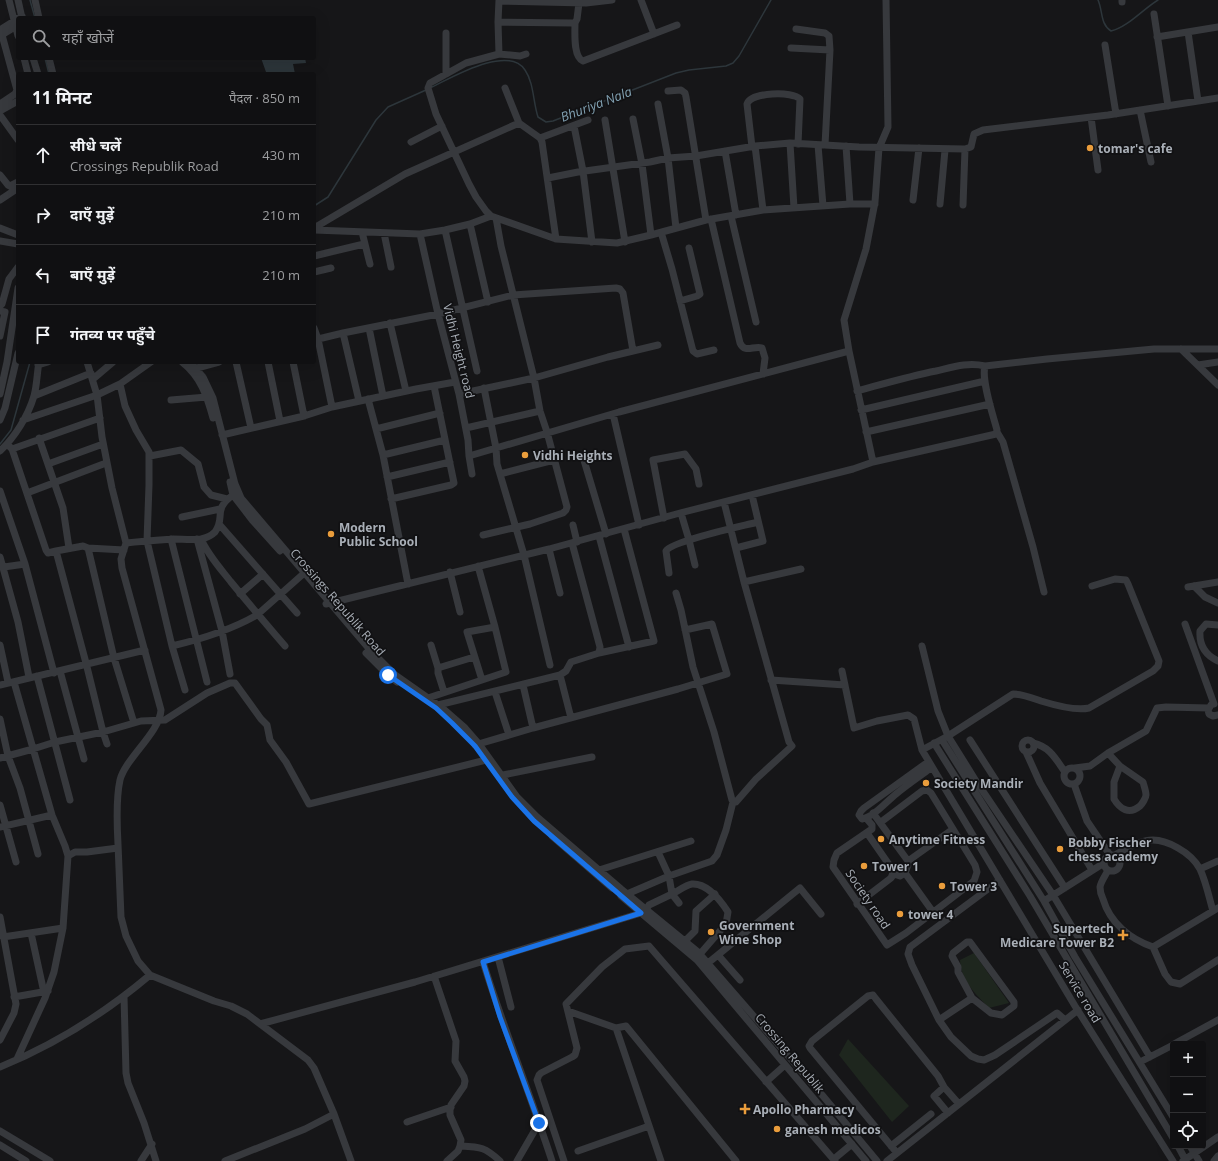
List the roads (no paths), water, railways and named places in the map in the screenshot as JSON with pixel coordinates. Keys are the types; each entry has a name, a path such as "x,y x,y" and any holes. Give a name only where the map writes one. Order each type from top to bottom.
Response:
{"street":[{"path":"9,0 16,24 1,34 16,86"},
{"path":"18,0 22,16"},
{"path":"35,0 39,16"},
{"path":"499,54 499,0 584,2 610,0"},
{"path":"641,0 654,34"},
{"path":"873,462 861,410 844,320 866,249 874,204 879,148 888,127 886,0"},
{"path":"584,2 575,23 575,43 578,58 581,61 677,25"},
{"path":"1154,14 1168,106"},
{"path":"498,22 575,23"},
{"path":"1157,37 1218,27"},
{"path":"796,29 827,33 829,36 830,50 821,145 823,206"},
{"path":"1188,32 1198,101"},
{"path":"446,33 446,74"},
{"path":"1105,45 1116,114"},
{"path":"791,48 830,50"},
{"path":"526,54 520,56 499,54 473,60 430,83 428,88 442,126 476,197 486,211 494,217 556,239 606,243 625,242 708,220 763,210 850,204 874,204"},
{"path":"24,60 28,72"},
{"path":"34,60 37,72"},
{"path":"50,60 52,72"},
{"path":"505,88 519,123 540,138 548,178 556,239"},
{"path":"668,91 681,90 685,93 708,220 740,343 742,348 745,349 758,347 762,348 765,358 763,374"},
{"path":"0,104 16,92"},
{"path":"763,210 747,104 748,101 754,98 779,94 797,96 800,99 798,144"},
{"path":"548,178 583,171 642,164 668,158 696,156 753,146 790,143 879,148 965,150 971,147 974,134 983,130 1116,114 1218,98"},
{"path":"0,111 16,101"},
{"path":"658,104 668,158 676,228"},
{"path":"1140,110 1150,162"},
{"path":"0,115 16,137"},
{"path":"1091,117 1098,170"},
{"path":"633,119 642,164 651,235"},
{"path":"540,138 588,120"},
{"path":"605,120 625,242"},
{"path":"316,228 405,174 519,123"},
{"path":"411,142 442,126"},
{"path":"574,126 583,171 592,242"},
{"path":"790,143 794,208"},
{"path":"846,146 850,204"},
{"path":"913,200 919,148"},
{"path":"940,204 945,150"},
{"path":"963,205 965,150"},
{"path":"725,151 733,216 756,322"},
{"path":"0,175 8,185 16,183"},
{"path":"0,200 16,189"},
{"path":"316,229 420,234 445,230 494,217"},
{"path":"483,536 543,520 563,513 566,510 567,505 540,411 534,378 494,217"},
{"path":"470,224 488,302"},
{"path":"0,228 16,234"},
{"path":"445,230 477,371"},
{"path":"362,232 370,264"},
{"path":"661,232 694,353 697,354 714,350"},
{"path":"384,233 391,267"},
{"name":"Vidhi Height road","path":"420,234 438,314 459,394 468,440 472,474"},
{"path":"0,241 16,244"},
{"path":"316,256 364,244"},
{"path":"680,301 700,294 689,248"},
{"path":"316,272 332,268"},
{"path":"0,306 2,304 9,280 16,270"},
{"path":"9,280 16,283"},
{"path":"332,407 316,340 343,333 438,314 513,296 620,289 624,293 633,351"},
{"path":"0,394 16,300"},
{"path":"0,311 5,312 0,336"},
{"path":"390,323 406,391"},
{"path":"2,328 11,330"},
{"path":"369,328 383,396"},
{"path":"343,333 359,401"},
{"path":"459,394 534,378 658,345"},
{"path":"1181,349 1218,386"},
{"path":"857,390 962,365 972,364 985,366 1136,351 1218,349"},
{"path":"0,351 8,354"},
{"path":"469,456 529,439 547,432 849,351"},
{"path":"0,420 5,408 16,361"},
{"path":"1198,365 1218,362"},
{"path":"39,364 34,396 10,446 28,493 46,550 48,553 83,546 88,548 124,550"},
{"path":"89,364 97,395 106,463 126,543 121,559 122,568 161,710 158,721 120,780 117,816 121,917 123,927 138,961 150,975 214,1001 231,1006 247,1014 308,1060 314,1068 334,1114 351,1161"},
{"path":"34,396 92,376 111,364"},
{"path":"23,420 97,395 120,384 148,364"},
{"name":"Crossings Republik Road","path":"184,364 200,381 207,397 230,497 328,604 374,662 400,684 436,708 477,745 512,797 534,821 702,960"},
{"path":"192,364 197,368 208,385 213,398 235,484 241,498 328,604 382,663 438,705 465,728 477,745 503,775 517,797 527,807 627,894 644,912 685,941 823,1096 877,1161"},
{"path":"197,368 212,364"},
{"path":"236,364 251,428"},
{"path":"268,364 280,421"},
{"path":"293,364 304,416"},
{"path":"985,366 985,381 997,432 1003,442 1033,547 1044,592"},
{"path":"861,410 985,381"},
{"path":"222,435 304,416 332,407 456,382"},
{"path":"120,384 125,406 150,456 147,541 172,646 185,690"},
{"path":"391,499 452,484 454,480 434,386"},
{"path":"484,388 496,448 497,464 524,555 550,665"},
{"path":"171,400 207,397"},
{"path":"368,399 383,454 408,584"},
{"path":"866,432 990,404"},
{"path":"466,428 540,411"},
{"path":"376,429 440,413"},
{"path":"613,414 639,525"},
{"path":"0,451 10,446 100,418"},
{"path":"328,604 450,572 550,549 681,513 853,469 873,462 994,434 997,432"},
{"path":"39,438 63,508 69,548"},
{"path":"383,454 445,440"},
{"path":"48,464 103,444"},
{"path":"150,456 180,450 198,464 204,487 211,495 230,497"},
{"path":"664,518 653,460 684,454 696,468 699,484"},
{"path":"583,457 629,647"},
{"path":"500,474 554,460"},
{"path":"387,476 450,462"},
{"path":"28,493 106,463"},
{"path":"0,492 25,564 84,759"},
{"path":"736,548 763,541 752,495"},
{"path":"126,543 199,539 211,535 219,524 220,509 230,497"},
{"path":"724,502 771,680 789,742 792,746 756,779 736,802 733,802"},
{"path":"182,517 220,509"},
{"path":"681,513 695,565"},
{"path":"669,573 666,554 667,548 689,540 758,522"},
{"path":"219,524 297,613"},
{"path":"573,525 575,542 600,647 599,653"},
{"path":"438,705 560,675 566,671 571,662 599,653 654,641 624,529"},
{"path":"199,539 240,594 285,646"},
{"path":"199,539 222,631 230,674"},
{"path":"171,540 207,682"},
{"path":"88,548 114,658 134,723"},
{"path":"550,549 560,593"},
{"path":"56,551 103,732 108,744"},
{"path":"0,557 18,622 29,678"},
{"path":"4,568 25,564"},
{"path":"428,698 506,672 478,566"},
{"path":"744,582 801,569"},
{"path":"450,572 460,612"},
{"path":"240,594 263,574"},
{"path":"172,646 222,631 257,615 302,575"},
{"path":"922,750 945,738 1013,694 1081,709 1089,708 1153,671 1158,666 1159,661 1126,580 1115,579 1092,586"},
{"path":"1218,582 1191,586 1205,598 1218,603"},
{"path":"627,894 669,876 712,861 717,855 726,830 733,802 714,732 693,667 676,593"},
{"path":"477,745 727,674 712,624 685,630"},
{"path":"1185,624 1214,706"},
{"path":"1218,625 1206,624 1200,631 1200,640 1203,648 1210,657 1218,661"},
{"path":"482,680 467,632 495,627"},
{"path":"0,644 52,815 68,856 63,928 54,972 48,992 17,1059"},
{"path":"430,644 444,692"},
{"path":"922,646 945,738 1044,902 1075,957 1171,1113"},
{"path":"0,685 145,650"},
{"path":"438,668 474,657"},
{"path":"771,680 845,685 842,671"},
{"path":"560,675 571,718"},
{"path":"37,676 70,800"},
{"path":"0,758 54,742 103,732 134,723 165,720 207,693 230,683 235,683 267,725 270,740 286,762 309,804 486,760"},
{"path":"523,685 533,728"},
{"name":"Service road","path":"845,685 854,728 877,721 908,715 914,720 922,750 930,765 1078,1010 1173,1161"},
{"path":"495,692 509,735"},
{"path":"1214,706 1208,712 1211,715 1218,715"},
{"path":"1065,772 1069,768 1090,766 1108,753 1146,731 1157,708 1214,706"},
{"path":"0,719 8,756 20,788 38,854"},
{"path":"945,738 1053,895 1150,1057"},
{"path":"970,740 1065,888"},
{"path":"934,743 1030,896 1170,1133"},
{"path":"1075,768 1079,771 1081,776 1079,781 1074,784 1069,783 1065,780 1065,772 1047,748 1033,743 1031,750 1026,752 1026,755 1044,789 1092,870"},
{"path":"1108,753 1120,766 1143,782 1146,796 1141,805 1133,811 1128,811 1122,808 1114,799 1114,782 1120,766"},
{"path":"503,775 592,756"},
{"path":"930,765 873,813 866,818 862,819 860,817 859,815 861,811 930,765"},
{"path":"1074,784 1087,821 1112,855 1119,858 1120,866 1114,871 1108,870"},
{"name":"Society road","path":"866,818 872,827 867,833 837,853 833,867 886,945 889,945 974,881 977,872 975,865 931,793 927,790 922,791 881,822"},
{"path":"0,804 3,826 16,862"},
{"path":"857,904 891,878 894,874 900,876 905,873 908,865 908,861 873,813"},
{"path":"3,826 52,815"},
{"path":"908,861 953,829"},
{"path":"867,833 890,866 893,873 891,878"},
{"path":"1044,902 1104,863 1106,858 1128,847 1150,840 1159,839 1167,842 1181,849 1192,858 1200,869 1216,909 1153,947"},
{"path":"599,870 691,841"},
{"path":"68,856 75,852 118,848"},
{"path":"658,852 669,876 672,894 679,903"},
{"path":"1200,869 1218,861"},
{"path":"1104,863 1108,870"},
{"path":"1108,870 1100,885 1106,909 1120,928 1137,940 1153,947 1165,974 1171,982 1180,984 1218,960"},
{"path":"905,873 933,912"},
{"path":"1000,880 908,950 912,965 939,1020 951,1037 971,1056 978,1059 984,1060 995,1055 1057,1013 1065,1020"},
{"path":"260,1024 483,962 644,912 649,905 691,884 700,885 715,894 728,912 726,924 702,960"},
{"path":"702,960 718,955 800,888 822,914"},
{"path":"685,941 695,931 696,911 715,894"},
{"path":"0,917 16,1004 14,1013 0,1040"},
{"path":"3,937 63,928"},
{"path":"31,933 43,988 48,992"},
{"path":"967,942 970,942 1014,1002 1014,1006 1002,1014 991,1013 972,998 958,972 958,967 952,956 953,953 967,942"},
{"path":"564,1161 537,1080 538,1075 572,1057 576,1052 577,1048 566,1004 602,967 625,948 649,946 835,1160 852,1144"},
{"path":"718,955 740,980"},
{"path":"498,957 511,1007"},
{"name":"Crossing Republik","path":"702,960 785,1065 866,1161"},
{"path":"483,962 500,1017 552,1161"},
{"path":"0,1067 51,1043 124,996 150,975"},
{"path":"434,976 456,1041 455,1061 465,1081 464,1086 451,1107 450,1115 461,1140 460,1146 458,1151 447,1161"},
{"path":"14,997 48,992"},
{"path":"124,996 126,1074 128,1083 152,1144 156,1161"},
{"path":"897,1153 809,1046 812,1041 868,996 873,996 959,1104"},
{"path":"939,1020 972,998"},
{"path":"887,1161 1078,1010"},
{"path":"568,1011 616,1028 626,1026 736,1161"},
{"path":"1180,1041 1218,1020"},
{"path":"616,1028 661,1161"},
{"path":"1140,1062 1170,1046"},
{"path":"1123,1052 1130,1048"},
{"path":"766,1082 785,1065"},
{"path":"944,1087 934,1096 948,1113"},
{"path":"407,1122 451,1107"},
{"path":"225,1161 305,1129 334,1114"},
{"path":"891,1146 930,1115 934,1124"},
{"path":"517,1161 539,1123"},
{"path":"578,1151 649,1126"},
{"path":"0,1132 50,1161"},
{"path":"1180,1149 1185,1160 1218,1137"},
{"path":"141,1161 152,1144"},
{"path":"0,1145 26,1161"},
{"path":"460,1146 485,1149 500,1161"},
{"path":"1192,1149 1199,1161"},
{"path":"1214,1161 1218,1156"}],"waterway":[{"path":"30,0 34,16"},
{"name":"Bhuriya Nala","path":"432,87 479,65 506,60 517,63 528,75 538,117 546,122 553,121 676,73 726,66 733,63 739,56 771,0"},
{"name":"Bhuriya Nala","path":"1098,0 1103,21 1107,28 1111,31 1123,26 1158,0"},
{"path":"46,60 48,72"},
{"name":"Bhuriya Nala","path":"316,205 328,197 376,120 388,107 426,90"},
{"path":"0,444 11,430 29,364"}],"place":[{"name":"tomar's cafe","path":"1090,148"},
{"name":"Vidhi Heights","path":"525,455"},
{"name":"Modern Public School","path":"331,534"},
{"name":"Society Mandir","path":"926,783"},
{"name":"Anytime Fitness","path":"881,839"},
{"name":"Bobby Fischer chess academy","path":"1060,849"},
{"name":"Tower 1","path":"864,866"},
{"name":"Tower 3","path":"942,886"},
{"name":"tower 4","path":"900,914"},
{"name":"Government Wine Shop","path":"711,932"},
{"name":"Supertech Medicare Tower B2","path":"1123,935"},
{"name":"Apollo Pharmacy","path":"745,1109"},
{"name":"ganesh medicos","path":"777,1129"}]}
